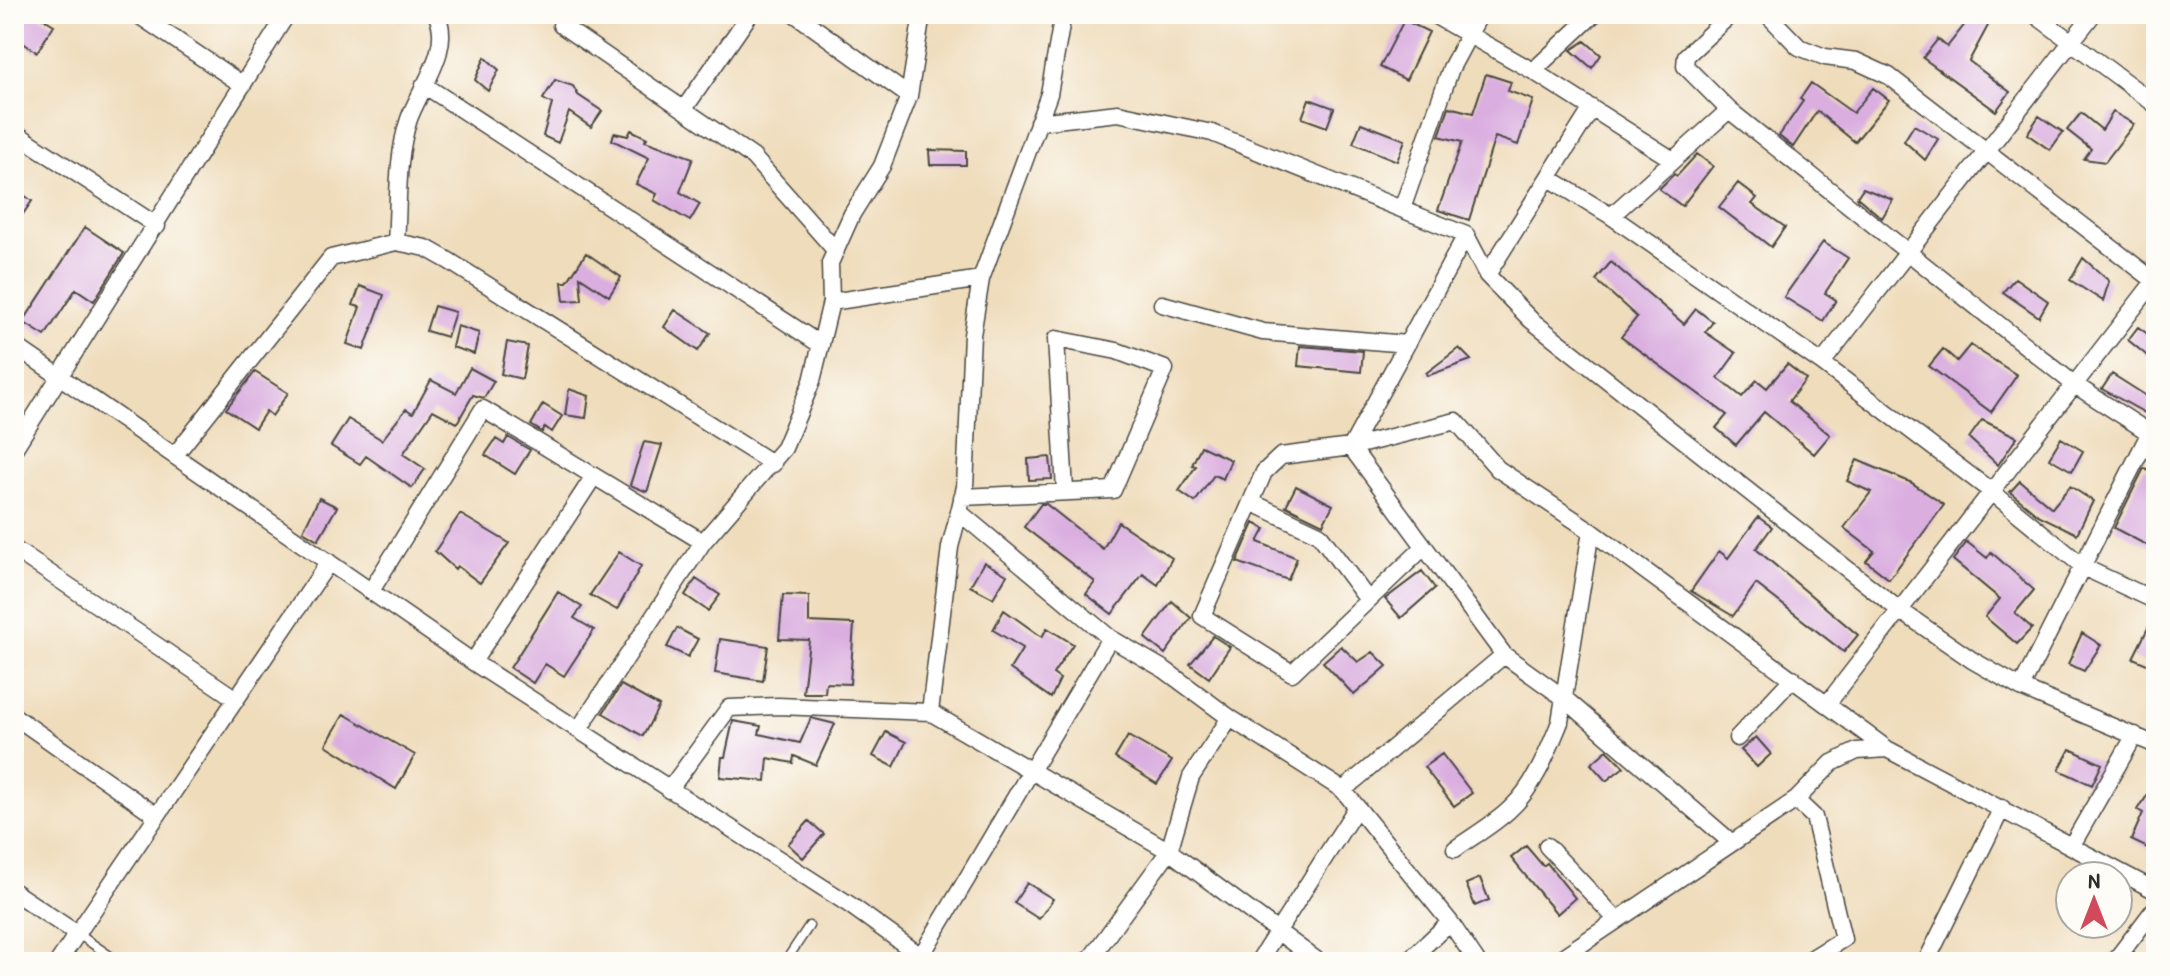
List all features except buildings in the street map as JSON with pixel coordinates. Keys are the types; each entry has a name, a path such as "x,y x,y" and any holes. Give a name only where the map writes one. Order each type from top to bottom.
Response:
{"street":[{"path":"137,14 243,85"},
{"path":"14,449 157,226 287,14"},
{"path":"396,242 402,148 409,119 440,49 442,25 436,14"},
{"path":"569,14 561,25 753,157 836,251"},
{"path":"684,109 750,14"},
{"path":"795,14 909,96"},
{"path":"579,729 703,542 784,448 812,381 821,345 831,302 830,263 852,214 882,166 909,96 922,14"},
{"path":"930,712 950,547 960,504 972,335 981,279 1049,94 1063,14"},
{"path":"1432,14 1533,71 1673,160"},
{"path":"1402,209 1451,68 1480,14"},
{"path":"1533,71 1594,14"},
{"path":"1731,14 1686,56 1685,66 1729,110 1907,254 2075,385 2153,436 2096,537 2085,568 2021,688"},
{"path":"1767,14 1799,47 1825,57 1856,61 1889,76 2156,281 1898,609 1828,703"},
{"path":"2034,14 2156,105"},
{"path":"1822,363 2093,14"},
{"path":"424,85 821,345"},
{"path":"1487,275 1592,108"},
{"path":"1611,216 1729,110"},
{"path":"1038,122 1118,113 1212,133 1466,235 1487,275 1531,320 1898,609 1972,660 2021,688 2156,745"},
{"path":"14,132 157,226"},
{"path":"1549,178 1611,216 1822,363 1992,492 2085,568 2156,601"},
{"path":"1351,447 1466,235"},
{"path":"175,455 331,258 396,242 426,248 449,261 773,464"},
{"path":"831,302 981,279"},
{"path":"1162,304 1263,332 1407,344"},
{"path":"960,504 1065,490 1113,490 1165,369 1117,351 1056,339 1065,490"},
{"path":"14,345 60,380 175,455 473,662 850,905 925,959 1110,638"},
{"path":"371,591 483,409 703,542"},
{"path":"1423,548 1292,673 1202,616 1264,472 1281,456 1351,447 1456,421 1498,469 1591,531 1887,749 2156,891"},
{"path":"1351,447 1504,655 1564,698 1732,843"},
{"path":"473,662 594,476"},
{"path":"1251,502 1319,534 1368,600"},
{"path":"960,504 1110,638 1165,670 1230,718 1343,790 1450,922 1477,962"},
{"path":"1455,849 1511,808 1533,780 1560,722 1591,531"},
{"path":"14,549 236,699"},
{"path":"58,962 329,562"},
{"path":"1343,790 1504,655"},
{"path":"1737,738 1793,678"},
{"path":"669,790 729,708 778,706 930,712 1169,851 1319,962"},
{"path":"14,716 157,816"},
{"path":"1088,962 1169,851 1191,777 1230,718"},
{"path":"2072,845 2135,735"},
{"path":"1555,962 1796,800 1832,763 1857,751 1887,749"},
{"path":"1796,800 1814,817 1843,939 1806,962"},
{"path":"1258,962 1357,807"},
{"path":"1926,962 2002,808"},
{"path":"1547,846 1616,919"},
{"path":"14,892 77,934"},
{"path":"2114,962 2156,907"},
{"path":"1407,962 1450,922"}],"lane":[{"path":"785,962 809,926"},
{"path":"77,934 119,962"}]}
